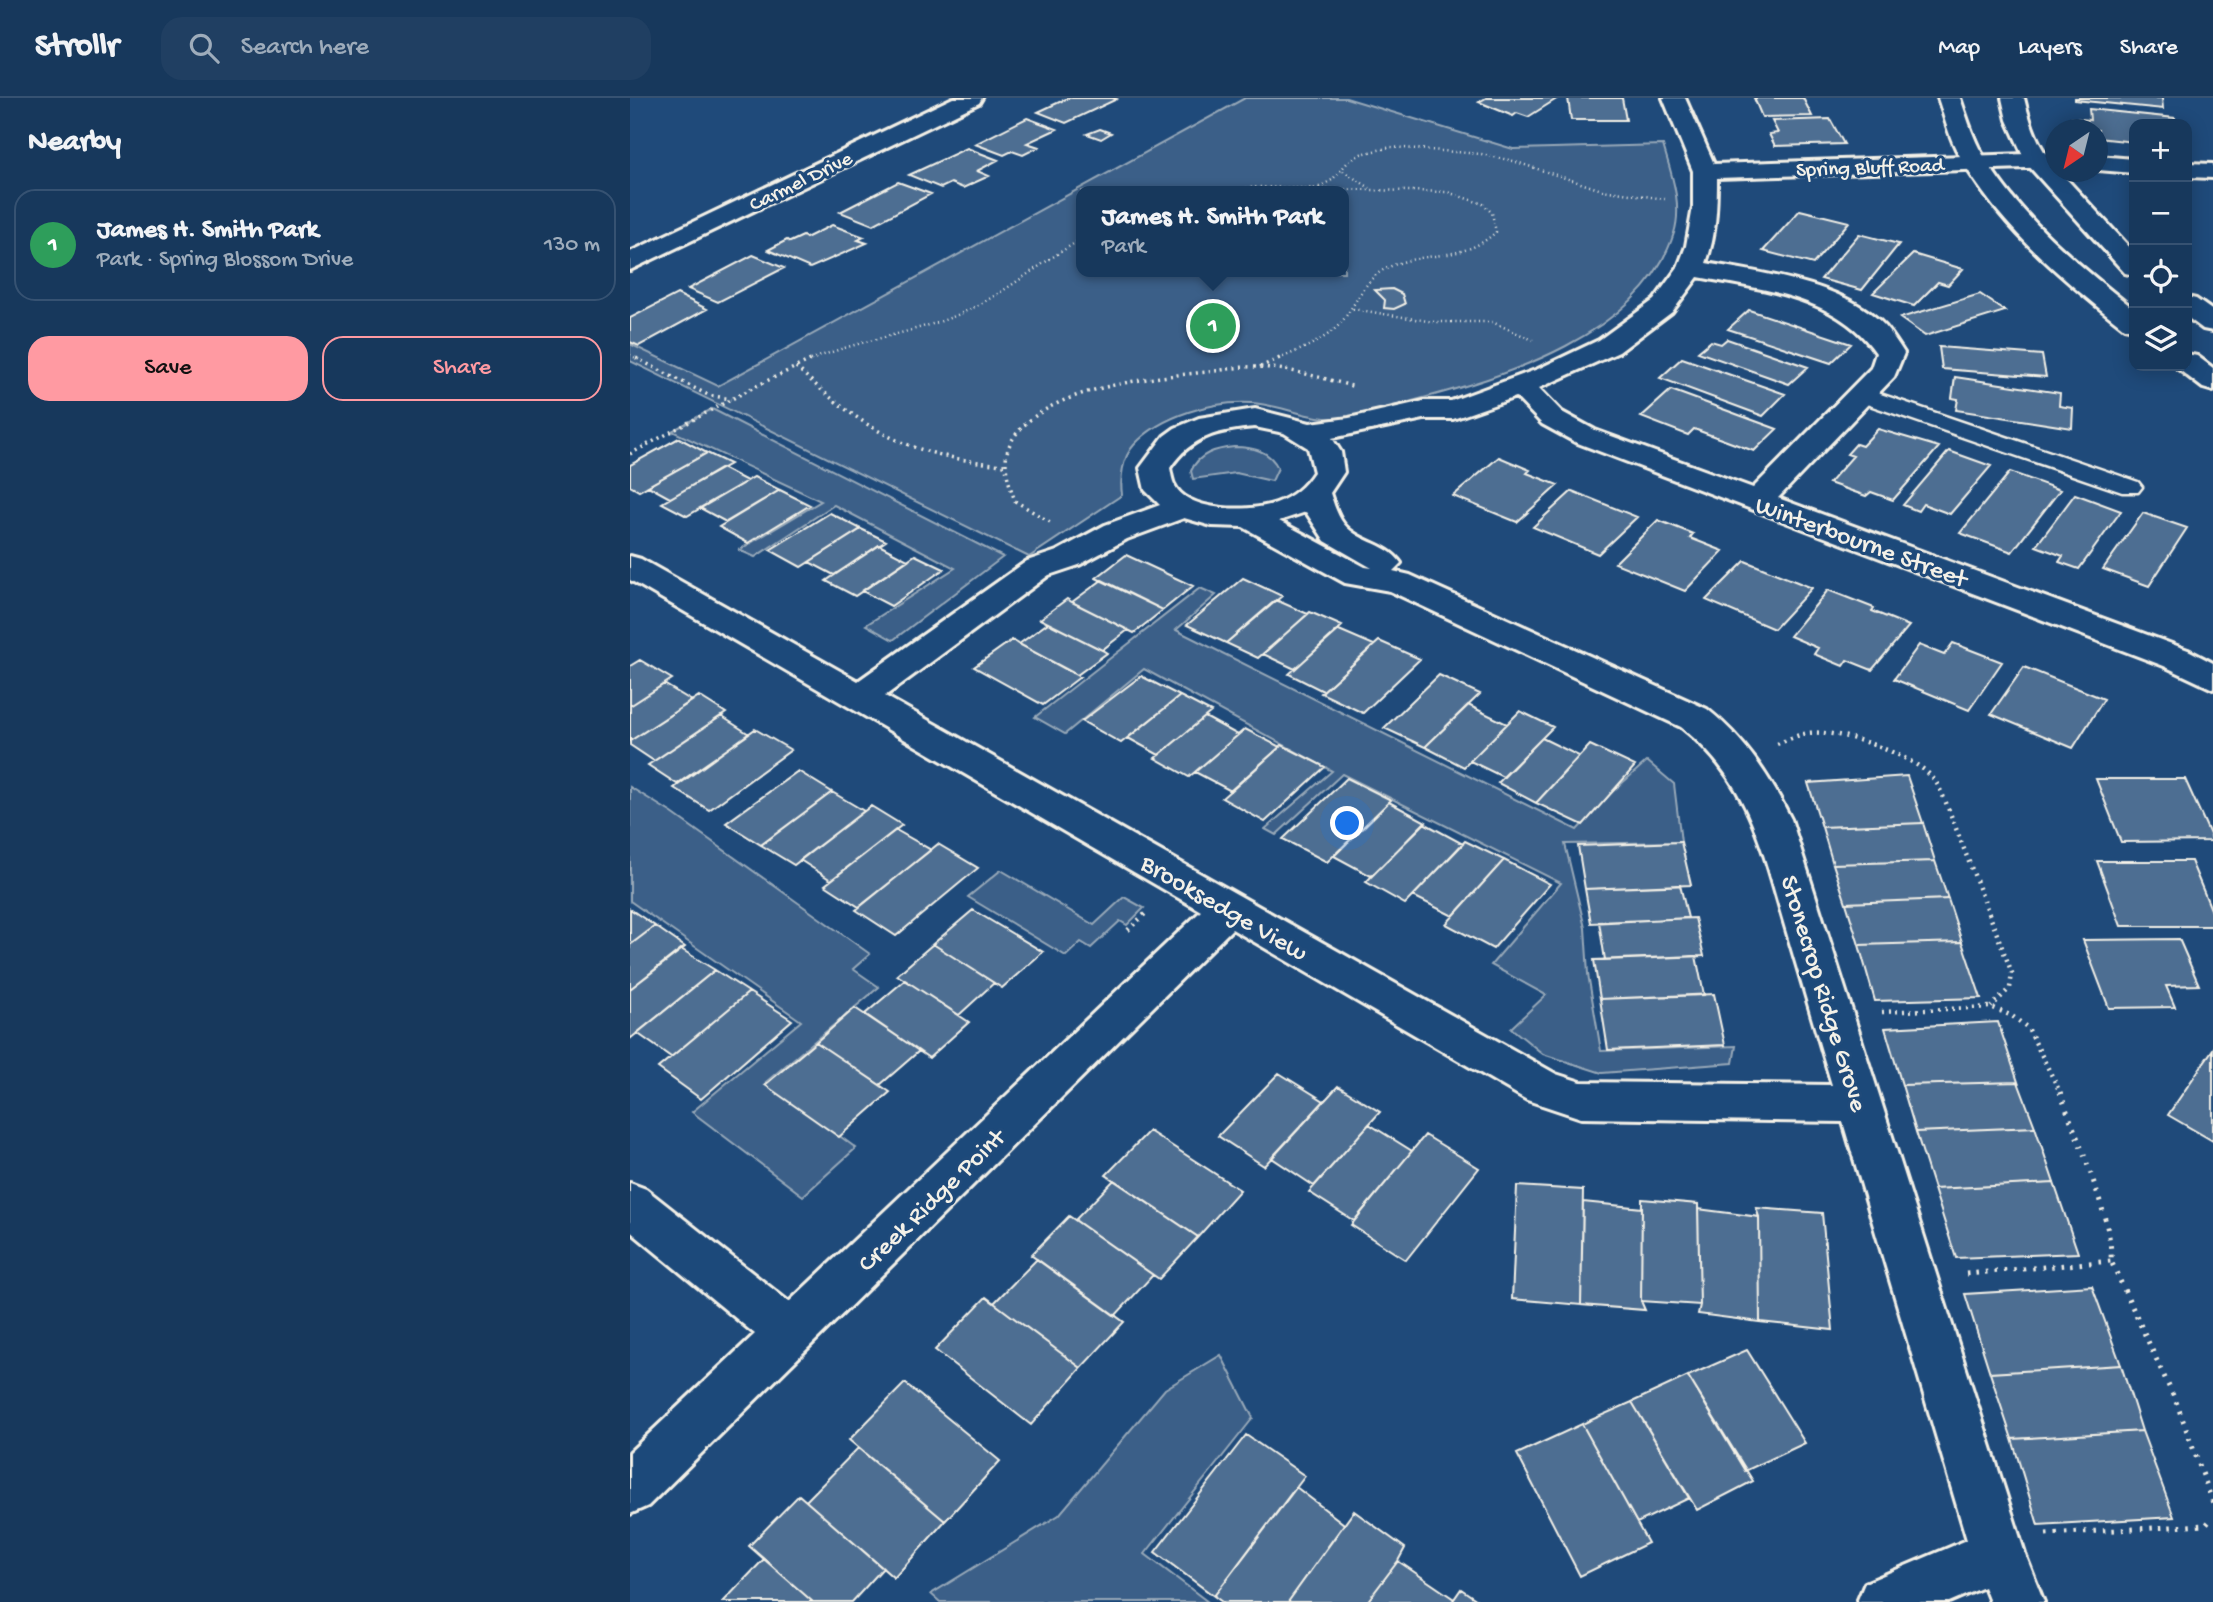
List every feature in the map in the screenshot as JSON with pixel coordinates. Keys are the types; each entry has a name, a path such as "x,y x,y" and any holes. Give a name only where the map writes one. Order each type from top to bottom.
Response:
{"street":[{"name":"Carmel Drive","path":"630,262 971,98"},
{"path":"1305,432 1349,427 1424,410 1453,410 1521,386 1609,346 1663,306 1691,268 1704,219 1705,171 1674,98"},
{"path":"1949,98 1969,152 2023,223 2076,277 2129,317"},
{"path":"2012,98 2018,120 2045,160"},
{"name":"Spring Bluff Road","path":"1705,171 2045,160"},
{"path":"2108,164 2129,166"},
{"path":"2192,170 2213,172"},
{"path":"2063,182 2129,261"},
{"path":"1691,268 1797,292 1836,306 1860,318 1883,337 1890,353 1884,371 1757,502"},
{"path":"2191,308 2213,323"},
{"path":"2192,366 2213,382"},
{"name":"Winterbourne Street","path":"1521,386 1552,418 1585,436 2140,645 2213,677"},
{"path":"1322,482 1326,450 1317,440 1292,425 1255,418 1225,420 1189,430 1167,445 1155,468 1160,490 1183,508 1212,517 1249,518 1287,510 1364,449 1435,429 1453,410"},
{"path":"858,698 1038,568 1050,552 1158,480"},
{"name":"Stonecrop Ridge Grove","path":"1322,482 1325,524 1350,545 1382,558 1398,582"},
{"path":"1038,568 1068,558 1116,532 1183,508"},
{"name":"Stonecrop Ridge Grove","path":"1249,518 1357,576 1398,582 1695,718 1737,759 1755,782 1772,819 1998,1554 2017,1602"},
{"name":"Brooksedge View","path":"630,566 1542,1087 1581,1100 1860,1104"},
{"name":"Creek Ridge Point","path":"630,1488 1229,908"},
{"path":"630,1203 791,1333"},
{"path":"1884,1602 1998,1554"}],"lane":[{"path":"1860,394 2130,487"}],"path":[{"path":"1322,186 1343,171 1348,162 1361,153 1376,149 1449,150 1513,161 1602,190 1669,200"},
{"path":"1343,171 1371,189"},
{"path":"1260,367 1327,335 1353,309 1374,278 1386,269 1467,252 1489,240 1496,232 1492,213 1483,204 1466,197 1447,192 1349,189"},
{"path":"630,454 796,367 834,351 927,324 977,306 1043,260 1076,242"},
{"path":"1353,309 1434,322 1492,322 1542,345"},
{"path":"630,355 708,395 731,399"},
{"path":"796,367 840,409 890,440 949,459 1004,465"},
{"path":"1737,759 1809,733 1822,733 1853,740 1913,763 1931,774 1945,800 2012,972 2010,988 1991,1007"},
{"path":"1128,930 1153,907"},
{"path":"1832,1015 1991,1007 2012,1016 2028,1028 2060,1092 2096,1193 2112,1248 2111,1261 2177,1404 2213,1503"},
{"path":"1913,1278 2111,1261"},
{"path":"1998,1554 2046,1534 2206,1525 2213,1517"}],"shaded area":[{"path":"1245,98 1346,98 1513,149 1663,145 1677,200 1674,233 1657,269 1632,299 1601,325 1566,346 1487,379 1353,417 1321,418 1251,403 1220,404 1188,412 1145,434 1130,450 1123,469 1122,495 1029,557 630,361 630,344 718,386 1076,190 1076,277 1349,277 1349,186 1084,186"},
{"path":"712,409 1003,557 893,640 866,625 955,568 834,505 755,557 739,550 821,501 672,431"},
{"path":"1234,447 1253,449 1270,457 1278,468 1272,481 1236,473 1193,479 1191,471 1203,456"},
{"path":"1200,588 1216,595 1176,630 1577,830 1611,793 1647,761 1674,784 1681,842 1565,844 1585,928 1588,974 1601,1051 1736,1046 1733,1063 1602,1073 1543,1054 1511,1028 1546,995 1491,965 1561,883 1342,774 1276,835 1265,829 1332,771 1144,669 1065,734 1035,717"},
{"path":"630,787 672,813 870,954 853,969 879,987 766,1082 856,1148 803,1196 692,1112 801,1021 630,901"},
{"path":"1001,870 1094,925 1124,897 1144,908 1127,925 1120,921 1091,948 1081,942 1066,956 968,897"},
{"path":"1221,1355 1253,1418 1145,1554 1208,1602 940,1602 931,1594 1059,1515 1165,1389"}],"building":[{"path":"1068,98 1117,99 1066,123 1038,112"},
{"path":"1486,98 1558,98 1528,117 1517,113 1513,116 1479,102"},
{"path":"1568,98 1622,98 1626,120 1571,120"},
{"path":"1754,98 1803,98 1812,116 1762,117"},
{"path":"2162,98 2163,109 2075,100"},
{"path":"2089,109 2175,119 2129,119 2129,141 2108,139 2108,119 2090,119"},
{"path":"1027,118 1057,129 1027,143 1039,147 1023,155 1012,151 1004,155 975,144"},
{"path":"1830,119 1844,144 1775,146 1769,134 1778,133 1772,121"},
{"path":"1100,129 1111,133 1101,139 1087,134"},
{"path":"967,148 998,160 977,171 989,176 963,188 951,183 941,188 909,175"},
{"path":"898,182 931,194 873,225 840,212"},
{"path":"1800,210 1849,222 1813,264 1763,251"},
{"path":"832,225 864,237 858,240 867,243 810,268 768,250 787,240 790,242 803,236 806,238"},
{"path":"1859,234 1899,244 1862,290 1821,279"},
{"path":"1913,254 1963,269 1948,285 1938,282 1914,306 1873,293"},
{"path":"753,255 784,268 718,302 688,289"},
{"path":"1392,289 1402,294 1405,304 1394,309 1384,308 1385,300 1375,290"},
{"path":"677,294 707,309 639,346 630,342 630,318"},
{"path":"1980,294 2005,311 1925,336 1900,318"},
{"path":"1749,310 1851,344 1831,363 1728,329"},
{"path":"1727,339 1808,367 1789,384 1698,352 1711,341 1721,344"},
{"path":"1939,347 2042,355 2046,377 1942,369"},
{"path":"1682,358 1785,394 1763,416 1660,378"},
{"path":"1955,377 2060,393 2059,406 2073,408 2072,428 1956,410 1958,399 1952,398"},
{"path":"1671,390 1777,429 1754,451 1694,429 1688,435 1641,417"},
{"path":"1878,429 1939,447 1893,500 1871,492 1866,496 1829,483 1853,456 1847,454 1856,444 1862,446"},
{"path":"679,438 707,453 639,491 630,486 630,465"},
{"path":"1949,451 1991,466 1950,514 1923,504 1918,511 1903,505"},
{"path":"707,453 730,464 670,498 648,486"},
{"path":"1499,457 1530,470 1527,473 1558,485 1517,522 1453,496"},
{"path":"722,468 747,481 687,516 662,503"},
{"path":"2010,472 2060,490 2012,552 1960,533"},
{"path":"754,477 780,490 726,522 700,508"},
{"path":"780,490 810,505 748,543 719,527"},
{"path":"1572,491 1637,517 1598,554 1533,527"},
{"path":"2075,494 2121,511 2079,569 2059,562 2063,556 2036,546"},
{"path":"830,513 861,529 801,567 770,550"},
{"path":"2143,513 2187,528 2149,586 2103,569"},
{"path":"1658,520 1693,534 1690,538 1723,551 1685,591 1615,563"},
{"path":"861,529 886,541 834,575 809,562"},
{"path":"879,545 908,560 855,596 826,581"},
{"path":"915,555 944,569 891,606 862,591"},
{"path":"1126,555 1193,586 1163,610 1096,578"},
{"path":"1745,561 1812,588 1774,629 1706,600"},
{"path":"1243,578 1282,596 1226,643 1187,625"},
{"path":"1102,580 1163,610 1134,633 1072,602"},
{"path":"1828,590 1874,608 1872,611 1909,626 1872,670 1847,660 1843,666 1814,654 1818,648 1790,636"},
{"path":"1067,599 1128,630 1102,650 1040,619"},
{"path":"1276,600 1308,614 1258,658 1226,643"},
{"path":"1310,612 1342,626 1295,669 1263,654"},
{"path":"1048,623 1107,653 1077,675 1019,644"},
{"path":"1339,630 1374,645 1323,691 1289,674"},
{"path":"1012,640 1080,677 1043,705 974,667"},
{"path":"1379,641 1420,659 1363,713 1321,693"},
{"path":"1953,643 2002,662 1969,710 1894,679 1919,645 1944,655"},
{"path":"640,660 672,679 630,706 630,666"},
{"path":"2024,667 2104,699 2073,748 1991,714"},
{"path":"1439,675 1480,694 1425,747 1384,728"},
{"path":"1141,676 1180,696 1121,743 1082,721"},
{"path":"664,684 692,701 630,741 630,706"},
{"path":"699,696 726,713 654,761 630,745 630,741"},
{"path":"1180,696 1211,712 1159,755 1128,738"},
{"path":"1468,705 1507,724 1464,767 1425,747"},
{"path":"1520,711 1553,727 1503,777 1470,761"},
{"path":"721,716 749,734 677,784 648,765"},
{"path":"1205,717 1238,735 1189,777 1155,758"},
{"path":"755,729 791,750 709,810 674,788"},
{"path":"1245,729 1280,747 1231,791 1195,772"},
{"path":"1542,738 1579,756 1536,803 1498,783"},
{"path":"1282,745 1325,767 1265,822 1222,798"},
{"path":"1590,745 1635,766 1583,825 1536,803"},
{"path":"798,771 832,792 761,845 726,823"},
{"path":"1907,776 1923,823 1822,827 1808,783"},
{"path":"1347,778 1391,800 1327,862 1283,839"},
{"path":"2096,779 2185,779 2213,841 2121,842"},
{"path":"832,792 864,811 794,865 761,845"},
{"path":"1389,802 1426,822 1371,876 1334,856"},
{"path":"871,806 902,825 831,880 800,860"},
{"path":"1424,823 1463,844 1405,904 1366,882"},
{"path":"1923,823 1935,861 1833,864 1822,827"},
{"path":"896,830 931,850 859,907 825,885"},
{"path":"1465,841 1504,860 1453,916 1413,896"},
{"path":"1681,842 1691,885 1585,889 1578,846"},
{"path":"938,844 978,868 896,936 856,910"},
{"path":"1504,860 1550,884 1493,949 1446,924"},
{"path":"1935,861 1948,899 1846,903 1833,864"},
{"path":"2097,861 2191,861 2213,914 2213,926 2121,926"},
{"path":"1680,885 1688,918 1591,923 1585,889"},
{"path":"1948,899 1962,942 1859,945 1846,903"},
{"path":"630,909 655,926 630,945"},
{"path":"973,910 1043,952 1002,988 933,944"},
{"path":"1695,918 1704,956 1605,960 1599,922"},
{"path":"655,926 685,947 630,989 630,945"},
{"path":"2179,939 2199,985 2166,986 2175,1007 2109,1008 2083,940"},
{"path":"1962,942 1981,998 1875,1001 1859,945"},
{"path":"933,944 994,983 959,1015 897,975"},
{"path":"681,949 715,970 630,1039 630,989"},
{"path":"1696,956 1704,995 1600,999 1594,960"},
{"path":"715,970 749,992 671,1057 637,1033"},
{"path":"905,980 969,1022 929,1058 865,1014"},
{"path":"749,992 792,1020 701,1099 658,1068"},
{"path":"1714,994 1725,1045 1608,1050 1600,999"},
{"path":"855,1008 919,1051 880,1085 816,1042"},
{"path":"1998,1022 2018,1082 1902,1085 1885,1028"},
{"path":"816,1042 890,1092 839,1137 765,1085"},
{"path":"2213,1049 2213,1141 2168,1115"},
{"path":"1279,1073 1324,1101 1264,1166 1218,1136"},
{"path":"2018,1082 2035,1127 1916,1132 1902,1085"},
{"path":"1338,1086 1380,1112 1314,1186 1272,1158"},
{"path":"1369,1124 1412,1151 1354,1221 1309,1192"},
{"path":"2035,1127 2054,1183 1934,1189 1916,1132"},
{"path":"1149,1131 1240,1190 1198,1237 1106,1175"},
{"path":"1425,1135 1479,1168 1406,1260 1351,1225"},
{"path":"1114,1180 1198,1237 1159,1279 1075,1220"},
{"path":"2054,1183 2078,1253 1956,1258 1934,1189"},
{"path":"1517,1186 1583,1190 1581,1305 1512,1299"},
{"path":"1642,1199 1698,1204 1700,1305 1641,1301"},
{"path":"1583,1202 1642,1208 1641,1301 1645,1310 1581,1305"},
{"path":"1756,1208 1822,1213 1833,1330 1760,1322 1759,1217"},
{"path":"1698,1209 1759,1217 1760,1322 1698,1314"},
{"path":"1069,1216 1153,1275 1115,1316 1031,1255"},
{"path":"1037,1259 1124,1322 1081,1368 994,1303"},
{"path":"2092,1286 2121,1365 1990,1373 1965,1294"},
{"path":"986,1297 1081,1368 1031,1425 935,1350"},
{"path":"1747,1350 1805,1443 1745,1471 1688,1376"},
{"path":"2121,1365 2142,1431 2012,1439 1990,1373"},
{"path":"1688,1376 1753,1481 1697,1510 1632,1402"},
{"path":"905,1383 1000,1461 945,1521 849,1440"},
{"path":"1632,1402 1689,1498 1637,1523 1582,1424"},
{"path":"1582,1424 1648,1543 1580,1576 1517,1454"},
{"path":"2142,1431 2174,1517 2038,1525 2012,1439"},
{"path":"1246,1435 1305,1476 1214,1596 1155,1552"},
{"path":"858,1448 945,1521 894,1578 806,1501"},
{"path":"1296,1487 1344,1524 1288,1602 1222,1602 1214,1596"},
{"path":"799,1495 883,1568 852,1602 813,1602 749,1546"},
{"path":"1354,1511 1405,1548 1398,1561 1367,1602 1288,1602"},
{"path":"764,1559 813,1602 723,1602"},
{"path":"1398,1561 1454,1599 1452,1602 1367,1602"},
{"path":"1461,1589 1480,1602 1452,1602"}],"place":[{"name":"James H. Smith Park","path":"1213,326"}]}
